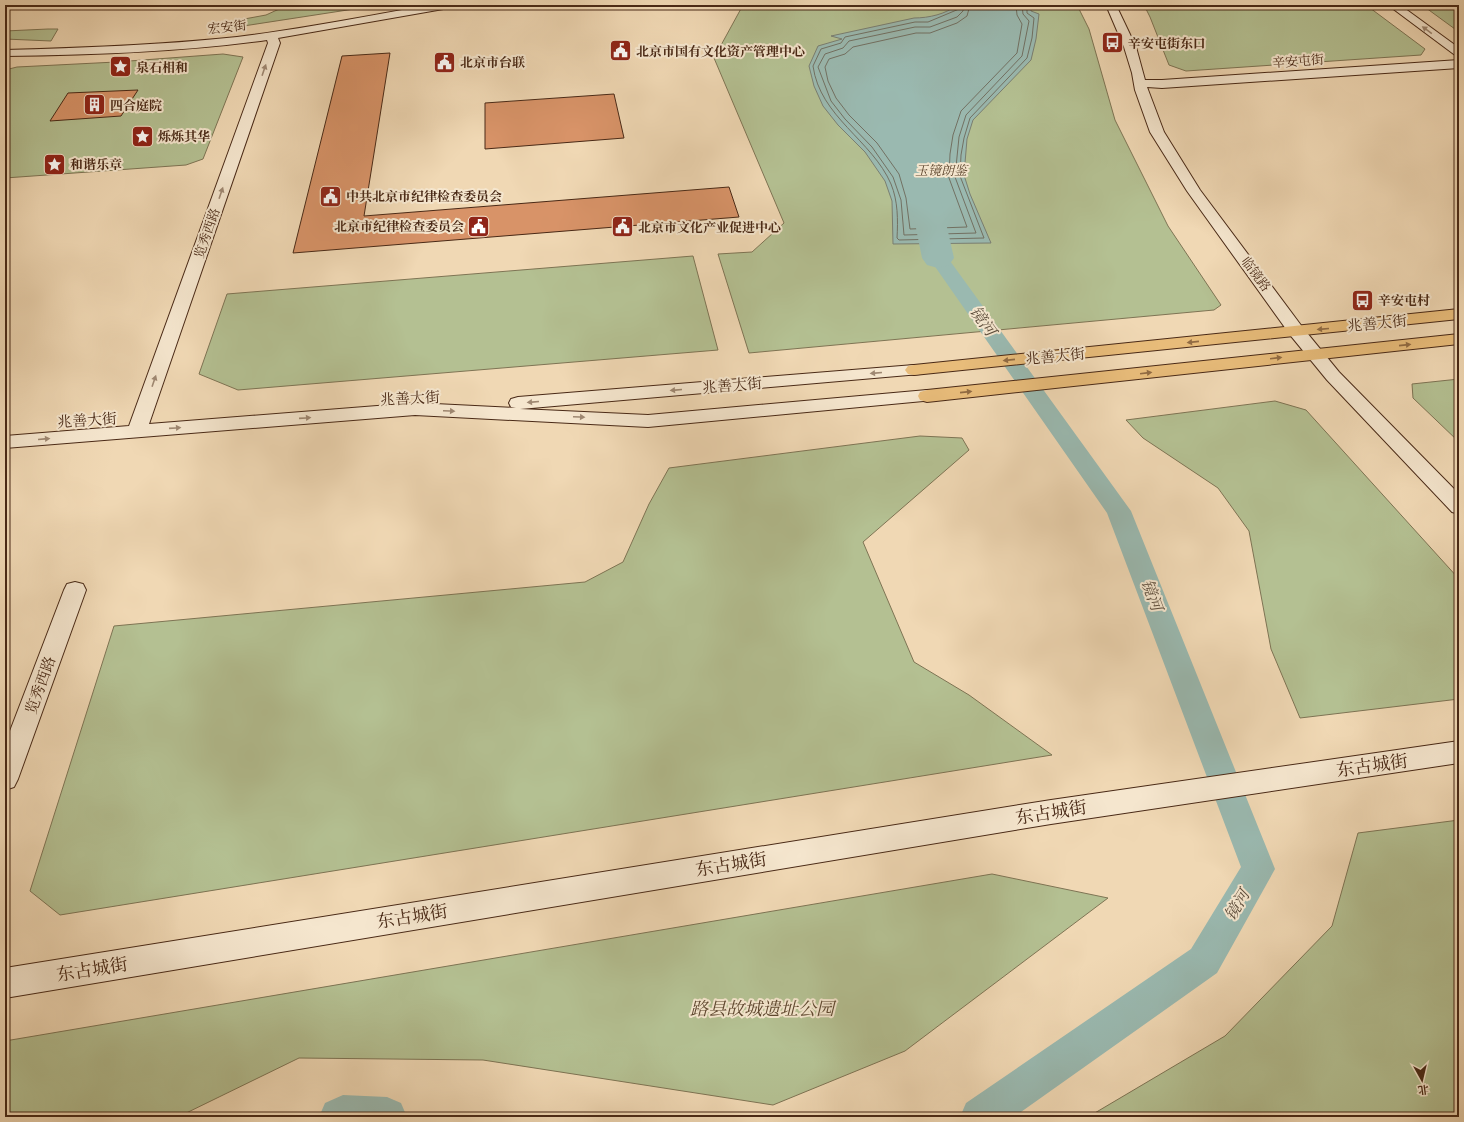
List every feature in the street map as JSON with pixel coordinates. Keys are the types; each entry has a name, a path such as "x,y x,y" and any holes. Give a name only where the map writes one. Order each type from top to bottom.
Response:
{"main road":[{"name":"兆善大街","path":"914,370 1297,332 1459,314"},
{"name":"兆善大街","path":"927,396 1108,378 1459,339"}],"street":[{"name":"宏安街","path":"5,53 115,50 175,46 271,36 450,5"},
{"name":"临镜路","path":"1111,5 1130,47 1138,73 1139,83 1157,132 1194,190 1314,354 1333,376 1459,507"},
{"path":"1393,5 1459,53"},
{"name":"览秀西路","path":"139,424 274,43 271,36"},
{"name":"辛安屯街","path":"1139,83 1162,84 1459,64"},
{"name":"兆善大街","path":"5,442 139,424 442,395 510,404 914,370"},
{"name":"兆善大街","path":"5,427 139,424 415,409 648,421 927,396"},
{"name":"览秀西路","path":"5,779 75,590"},
{"name":"东古城街","path":"5,983 1051,812 1459,752"}],"green space":[{"path":"288,5 380,5 224,29 228,22 266,15"},
{"name":"玉镜朗鉴","path":"743,5 1077,5 1089,29 1115,120 1168,226 1221,305 1214,310 749,353 718,254 752,252 784,223 714,58"},
{"path":"1144,5 1366,5 1425,49 1421,55 1186,71 1169,65"},
{"path":"1422,5 1459,5 1459,32"},
{"path":"58,29 51,41 5,39 5,31"},
{"path":"223,54 243,57 203,159 186,165 5,178 5,70 17,67 116,62"},
{"path":"693,256 718,350 238,390 199,374 227,294"},
{"path":"1459,379 1459,442 1413,398 1412,384"},
{"path":"1275,401 1306,410 1459,579 1459,699 1300,718 1271,649 1249,531 1218,488 1143,438 1126,420"},
{"path":"920,436 962,438 969,450 863,542 914,662 969,695 1052,755 60,915 30,891 114,626 585,582 623,562 649,504 669,468"},
{"path":"1459,820 1459,1117 1088,1117 1225,1036 1332,926 1358,833"},
{"name":"路县故城遗址公园","path":"992,874 1108,898 905,1051 773,1105 483,1060 299,1058 178,1117 5,1117 5,1041"}],"water":[{"path":"957,5 1031,5 1031,11 1039,14 1036,39 1031,60 973,120 967,139 964,175 970,194 991,243 893,244 892,201 885,181 865,152 838,125 823,106 814,86 809,66 818,46 842,39 831,36 914,18 937,15 948,11"}],"building":[{"path":"390,53 364,216 729,187 739,217 293,253 342,56"},
{"name":"四合庭院","path":"138,90 121,116 50,121 68,93"},
{"path":"614,94 624,138 485,149 485,103"}],"waterway":[{"name":"镜河","path":"922,183 938,258"},
{"name":"镜河","path":"938,258 1119,511 1258,869 1204,961 980,1117"},
{"name":"镜河","path":"339,1117 343,1115 387,1117"}],"place":[{"name":"辛安屯街东口","path":"1112,43"},
{"name":"北京市国有文化资产管理中心","path":"620,51"},
{"name":"北京市台联","path":"445,62"},
{"name":"泉石相和","path":"121,67"},
{"name":"四合庭院","path":"94,105"},
{"name":"烁烁其华","path":"142,136"},
{"name":"和谐乐章","path":"54,164"},
{"name":"中共北京市纪律检查委员会","path":"330,196"},
{"name":"北京市纪律检查委员会","path":"479,226"},
{"name":"北京市文化产业促进中心","path":"623,227"},
{"name":"辛安屯村","path":"1363,300"}]}
